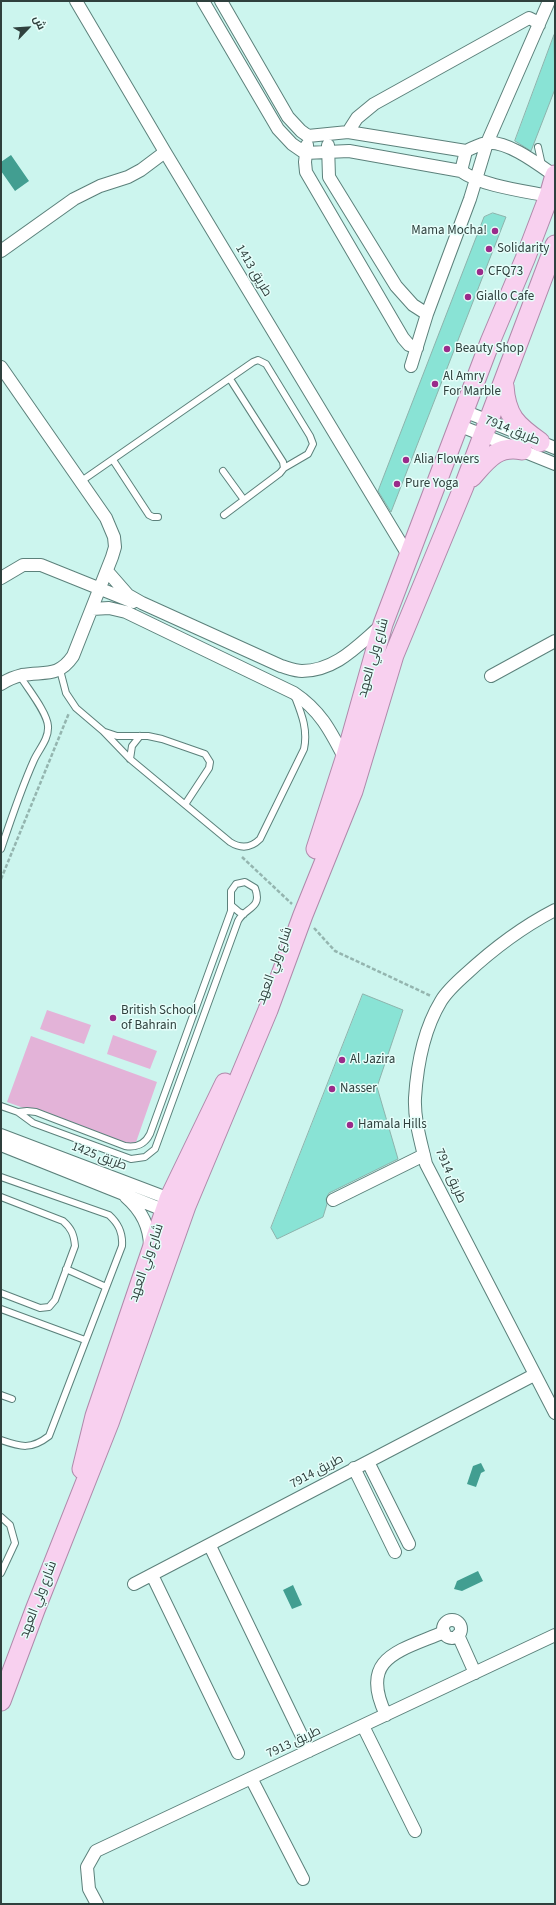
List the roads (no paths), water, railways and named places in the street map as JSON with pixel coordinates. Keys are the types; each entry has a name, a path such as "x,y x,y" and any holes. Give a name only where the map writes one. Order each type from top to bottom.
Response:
{"main road":[{"name":"شارع ولي العهد","path":"312,878 383,624 461,418 549,196 552,174"},
{"path":"529,314 538,264 555,213"},
{"name":"شارع ولي العهد","path":"1,1701 109,1423 175,1208 261,1004 312,878 353,791 394,655 464,486 504,384 555,245"},
{"path":"504,384 507,410 512,418 520,427 548,445"},
{"path":"464,486 489,458 500,451 512,448 522,450"},
{"name":"شارع ولي العهد","path":"78,1500 87,1444 95,1416 150,1252 175,1208"}],"street":[{"name":"طريق 1413","path":"76,1 164,152 408,555"},
{"path":"203,1 278,129 292,144 305,153 350,151 461,171 476,178 514,190 549,196"},
{"path":"221,1 288,117 308,136 348,132 466,151 487,143 506,146 552,174"},
{"path":"411,366 427,314 470,199 487,143 539,25 548,1"},
{"path":"348,132 357,118 383,98 529,18 539,25"},
{"path":"327,135 329,178 396,286 413,305 427,314"},
{"path":"308,136 305,153 306,172 403,338 409,344 417,348"},
{"path":"461,171 466,151"},
{"path":"1,251 74,199 100,186 141,170 164,152"},
{"path":"1,367 106,518 114,537 115,547 92,609 73,656 68,664 60,670 48,674 20,676 1,684"},
{"name":"طريق 7914","path":"461,418 548,445"},
{"name":"طريق 7914","path":"487,427 522,450 555,464"},
{"path":"1,578 23,565 41,565 126,600 142,603"},
{"path":"107,571 128,595 142,603 281,666 301,671 322,669 340,661 383,624"},
{"path":"92,609 109,608 126,612 294,693 320,715 345,759"},
{"path":"491,676 555,642"},
{"path":"273,683 281,666"},
{"name":"طريق 7914","path":"555,910 531,922 496,947 455,984 441,1000 430,1025 420,1058 415,1098 418,1134 426,1164 555,1413"},
{"name":"طريق 1425","path":"1,1135 175,1208"},
{"name":"طريق 1425","path":"1,1145 122,1194 175,1208"},
{"path":"333,1200 424,1155"},
{"path":"122,1194 141,1214 147,1226 150,1239 150,1252"},
{"name":"طريق 7914","path":"134,1584 210,1546 354,1468 534,1375"},
{"path":"368,1462 409,1544"},
{"path":"354,1468 395,1552"},
{"path":"210,1546 309,1751"},
{"path":"152,1575 238,1753"},
{"path":"386,1715 377,1694 378,1678 382,1665 390,1656 444,1632 444,1625 448,1621 452,1620 460,1626 460,1632 458,1635 475,1673"},
{"name":"طريق 7913","path":"97,1904 89,1889 87,1867 96,1851 555,1635"},
{"path":"363,1726 415,1831"},
{"path":"252,1778 303,1880"}],"lane":[{"path":"538,147 552,174"},
{"path":"80,482 256,361 264,362 310,436 313,444 308,454 284,468 280,474 224,515"},
{"path":"230,379 283,462 284,468"},
{"path":"113,460 149,514 153,517 158,517"},
{"path":"223,471 244,500"},
{"path":"60,670 62,684 70,701 103,731 130,759 236,845 249,847 260,839 304,749 306,740 305,723 294,693"},
{"path":"1,849 34,759 48,732 48,726 44,714 20,676"},
{"path":"103,731 118,736 140,736 162,739 208,756 210,762 209,768 186,804"},
{"path":"130,759 132,746 140,736"},
{"path":"1,1106 18,1112 33,1123 124,1157 138,1159 150,1154 158,1143 238,922 244,914 251,910 256,902 256,892 252,885 240,882 234,887 231,896 232,906 230,915 150,1134 144,1142 135,1147 124,1146 36,1112 18,1112"},
{"path":"232,906 244,914"},
{"path":"1,1177 109,1215 116,1221 123,1237 122,1246 49,1436 40,1443 28,1447 1,1440"},
{"path":"1,1197 63,1221 70,1227 74,1236 75,1246 55,1300 49,1307 40,1308 1,1293"},
{"path":"66,1269 106,1287"},
{"path":"1,1309 85,1340"},
{"path":"1,1395 12,1399"},
{"path":"1,1517 10,1525 15,1543 1,1573"}],"place":[{"name":"Mama Mocha!","path":"495,231"},
{"name":"Solidarity","path":"489,249"},
{"name":"CFQ73","path":"480,272"},
{"name":"Giallo Cafe","path":"468,297"},
{"name":"Beauty Shop","path":"447,349"},
{"name":"Al Amry For Marble","path":"435,384"},
{"name":"Alia Flowers","path":"406,460"},
{"name":"Pure Yoga","path":"397,484"},
{"name":"British School of Bahrain","path":"113,1018"},
{"name":"Al Jazira","path":"342,1060"},
{"name":"Nasser","path":"332,1089"},
{"name":"Hamala Hills","path":"350,1125"}]}
